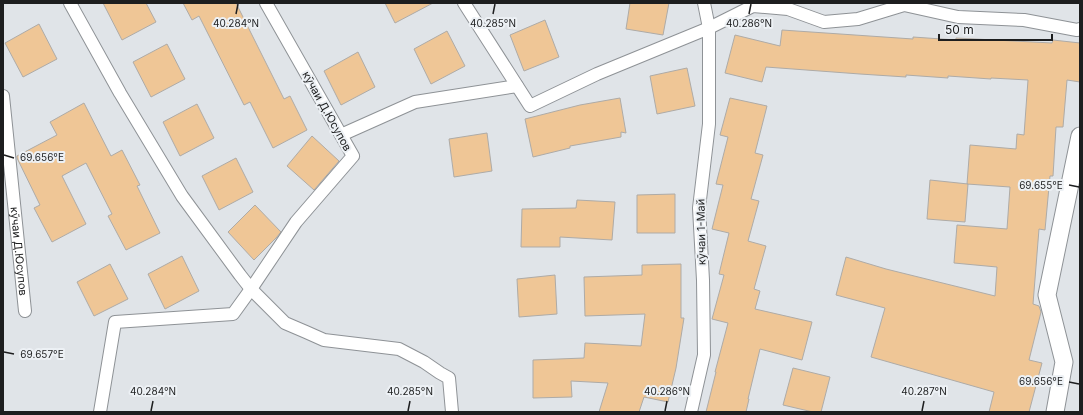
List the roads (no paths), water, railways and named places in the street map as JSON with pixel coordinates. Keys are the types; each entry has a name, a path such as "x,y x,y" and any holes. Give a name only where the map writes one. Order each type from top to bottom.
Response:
{"street":[{"path":"70,3 120,93 182,196 251,289 285,323 324,340 399,349 424,362 449,378 452,412"},
{"name":"кӯчаи Д.Юсупов","path":"251,289 296,222 353,156 266,3"},
{"path":"464,3 530,106 597,74 709,28 753,6 788,9 824,22 858,19 904,5 958,17 1024,20 1077,30 1080,29"},
{"name":"кӯчаи 1-Май","path":"691,412 704,355 703,280 699,208 709,124 709,28 704,3"},
{"path":"341,135 415,102 518,86"},
{"name":"кӯчаи Д.Юсупов","path":"3,96 25,311"},
{"path":"1055,412 1064,362 1047,295 1080,136"},
{"path":"100,412 115,322 232,314 251,289"}]}
